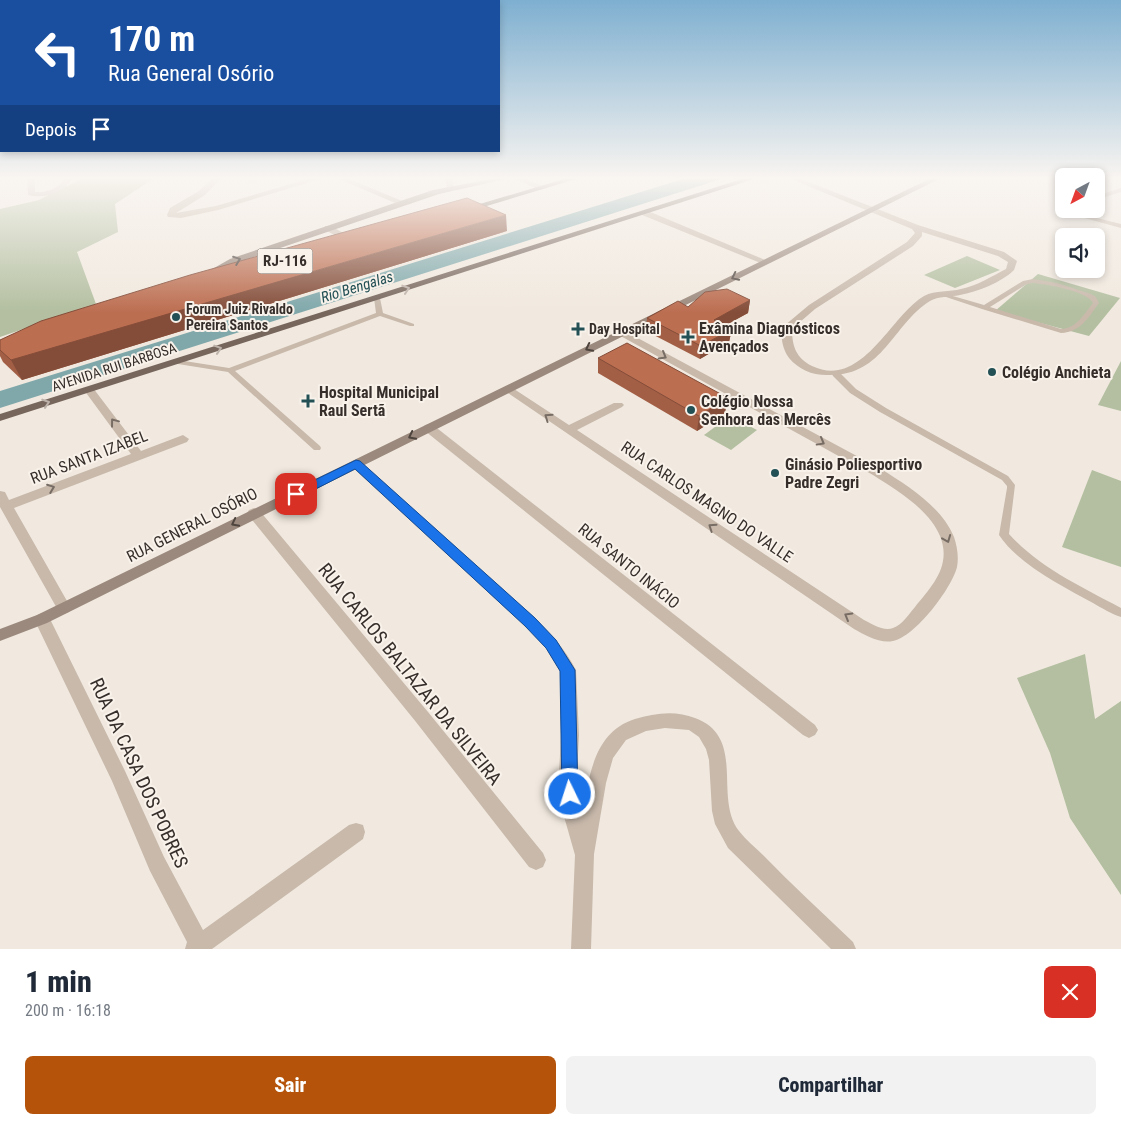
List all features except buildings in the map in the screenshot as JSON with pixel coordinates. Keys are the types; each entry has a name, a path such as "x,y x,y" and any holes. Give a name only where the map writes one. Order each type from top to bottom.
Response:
{"main road":[{"name":"AVENIDA RUI BARBOSA","path":"0,418 613,223"},
{"name":"RJ-116","path":"336,246 357,240"}],"street":[{"path":"202,276 234,261 342,223"},
{"path":"670,223 766,262"},
{"name":"RUA GENERAL OSÓRIO","path":"0,635 42,619 843,223"},
{"path":"904,223 1009,257 1014,262 1010,270 970,290 946,296 931,296 919,304 876,352 851,370 836,374 818,372 802,365 786,344 787,328 812,307 910,244 919,233 915,228"},
{"path":"328,228 357,240"},
{"name":"RUA CARLOS MAGNO DO VALLE","path":"507,389 841,613 873,631 892,635 900,632 933,596 950,567 949,542 939,523 928,510 902,487 877,472 689,371 621,332"},
{"path":"89,390 138,455"},
{"path":"568,430 618,405"},
{"name":"RUA SANTO INÁCIO","path":"429,428 809,730"},
{"name":"RUA SANTA IZABEL","path":"3,500 183,439"},
{"path":"356,464 530,622 561,656 568,670 570,735 568,774 572,813 585,855"},
{"path":"3,500 64,608"},
{"name":"RUA CARLOS BALTAZAR DA SILVEIRA","path":"254,513 422,716 536,860"},
{"name":"RUA DA CASA DOS POBRES","path":"42,619 198,947"},
{"path":"581,949 585,855 602,757 611,743 623,732 640,724 683,720 699,727 710,738 719,773 719,807 722,821 731,837 780,888 846,949"},
{"path":"198,947 356,832"}],"lane":[{"path":"946,296 984,308 1061,331 1070,332 1076,329 1096,303 1094,298 1089,295 1041,281 1032,281 1025,282 984,308"},
{"path":"378,298 380,314"},
{"path":"178,362 230,370 380,314 412,325"},
{"path":"230,370 317,448"},
{"path":"836,374 853,391 883,410 1009,480 1012,488 1004,535 1015,548 1033,562 1121,613"}],"green space":[{"path":"0,223 117,223 118,232 77,252 96,304 0,337"},
{"path":"967,256 1000,270 955,288 924,275"},
{"path":"1038,274 1120,298 1089,336 995,311"},
{"path":"1121,361 1121,411 1098,405"},
{"path":"730,416 757,430 731,450 704,435"},
{"path":"1092,470 1121,481 1121,567 1062,547"},
{"path":"1085,654 1095,719 1121,701 1121,895 1070,818 1050,753 1017,678"}],"water":[{"name":"Rio Bengalas","path":"540,223 582,223 0,408 0,391"}],"place":[{"name":"Forum Juiz Rivaldo Pereira Santos","path":"176,317"},
{"name":"Day Hospital","path":"578,329"},
{"name":"Exâmina Diagnósticos Avençados","path":"688,337"},
{"name":"Colégio Anchieta","path":"992,372"},
{"name":"Hospital Municipal Raul Sertã","path":"308,401"},
{"name":"Colégio Nossa Senhora das Mercês","path":"691,410"},
{"name":"Ginásio Poliesportivo Padre Zegri","path":"775,473"}],"route":[{"path":"296,494 356,464 530,622 551,644 561,656 568,670 570,735 568,774 570,794"}]}
